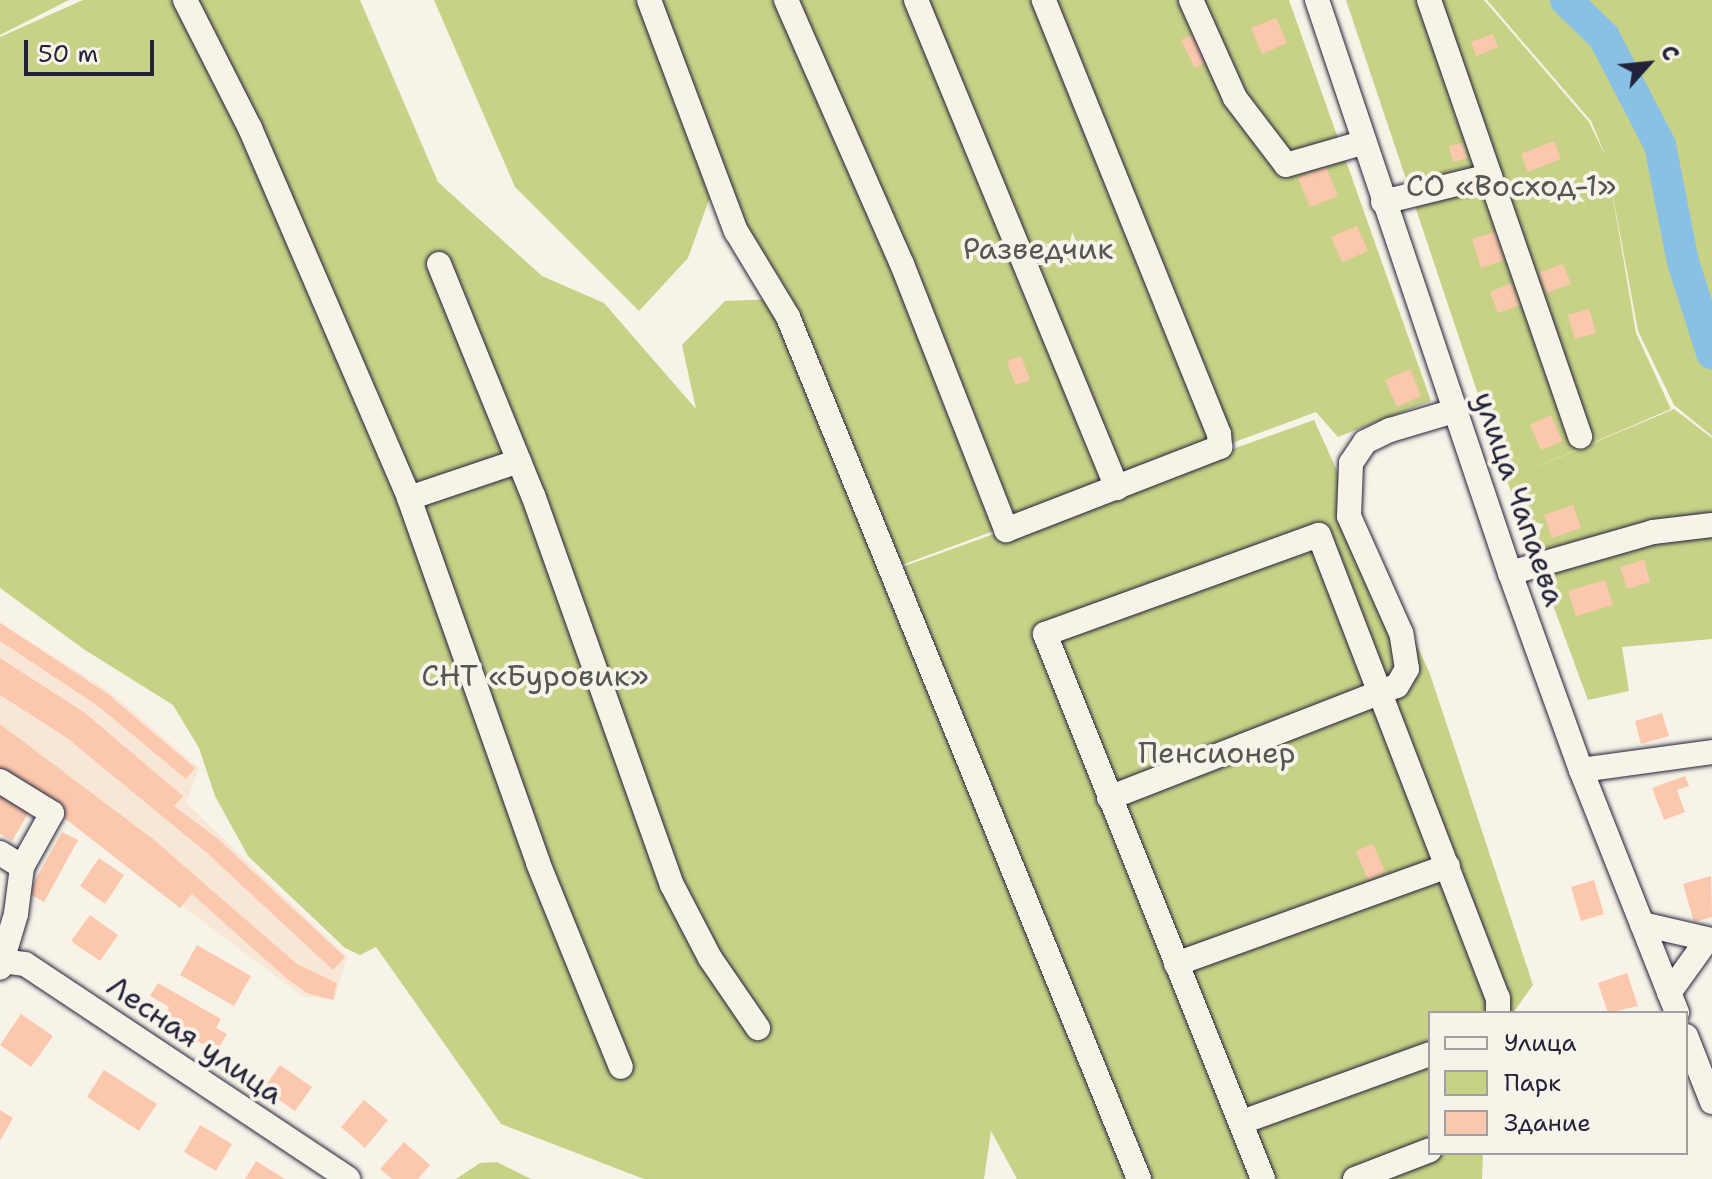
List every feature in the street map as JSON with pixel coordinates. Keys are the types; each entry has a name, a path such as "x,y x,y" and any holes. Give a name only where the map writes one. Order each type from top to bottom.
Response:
{"street":[{"path":"185,0 250,128 409,498 538,863 621,1067"},
{"path":"649,0 736,231 788,317 1139,1179"},
{"path":"786,0 902,264 1006,530 1211,454 1220,447 1219,434 1044,0"},
{"path":"916,0 1117,488"},
{"path":"1191,0 1235,98 1286,165 1362,143"},
{"name":"улица Чапаева","path":"1317,0 1362,143 1510,573 1581,770 1673,1003"},
{"path":"1429,0 1580,437"},
{"path":"1383,202 1490,176"},
{"path":"439,264 519,461 672,885 710,958 758,1028"},
{"path":"1109,798 1384,695 1407,669 1401,633 1349,516 1351,463 1365,442 1390,430 1454,411"},
{"path":"409,498 519,461"},
{"path":"1510,573 1653,532 1712,525"},
{"path":"1263,1179 1045,634 1319,535 1384,695 1448,866 1497,1011"},
{"path":"1581,770 1712,752"},
{"path":"0,781 52,813 22,867 2,964"},
{"path":"0,853 22,867"},
{"path":"1176,964 1448,866"},
{"path":"1642,924 1710,940 1673,1003"},
{"name":"Лесная улица","path":"2,964 25,964 348,1179"},
{"path":"1688,1041 1712,1102"},
{"path":"1242,1122 1428,1055"},
{"path":"1355,1179 1428,1151"}],"shaded area":[{"path":"0,622 110,692 199,768 186,803 347,957 334,1000 302,996 0,769"}],"green space":[{"path":"0,0 69,0 0,35"},
{"name":"СНТ «Буровик»","path":"83,0 360,0 438,182 542,276 604,303 696,409 682,345 725,301 776,299 1129,1179 1017,1179 991,1131 984,1179 644,1179 501,1124 376,947 360,955 345,948 248,856 215,796 199,748 173,705 85,650 0,588 0,37"},
{"path":"434,0 643,0 715,183 688,258 639,311 515,187"},
{"name":"Разведчик","path":"659,0 1289,0 1431,401 1338,437 1316,412 899,566 781,280 743,227"},
{"name":"СО «Восход-1»","path":"1346,0 1484,0 1589,122 1606,157 1591,121 1487,0 1712,0 1712,436 1674,405 1638,331 1610,180 1636,333 1671,409 1516,476 1674,409 1712,438 1712,639 1622,647 1629,691 1588,700 1507,481"},
{"name":"Пенсионер","path":"1314,420 1430,674 1533,985 1514,1011 1428,1011 1428,1155 1483,1155 1482,1179 1146,1179 899,568"},
{"path":"497,1162 531,1179 456,1179 480,1163"}],"building":[{"path":"1276,18 1287,43 1262,54 1251,28"},
{"path":"1195,33 1208,61 1195,68 1181,40"},
{"path":"1493,34 1498,47 1476,56 1471,42"},
{"path":"1554,141 1561,159 1528,172 1521,154"},
{"path":"1463,143 1467,158 1453,162 1449,146"},
{"path":"1326,167 1338,196 1310,207 1298,178"},
{"path":"1357,226 1368,251 1342,262 1331,237"},
{"path":"1495,232 1504,260 1481,268 1472,239"},
{"path":"1563,264 1571,284 1547,293 1539,273"},
{"path":"1511,283 1520,305 1498,313 1490,292"},
{"path":"1589,309 1596,333 1575,339 1568,315"},
{"path":"1021,356 1030,380 1015,385 1007,361"},
{"path":"1410,369 1421,396 1397,407 1385,380"},
{"path":"1551,415 1562,441 1541,450 1530,425"},
{"path":"1573,505 1581,528 1552,538 1544,515"},
{"path":"1644,560 1650,582 1627,589 1620,567"},
{"path":"1605,580 1613,605 1576,616 1568,591"},
{"path":"0,623 108,694 195,768 186,779 98,706 0,641"},
{"path":"0,658 85,713 183,796 174,806 218,839 345,957 333,970 207,853 67,738 0,695"},
{"path":"1662,713 1669,736 1641,744 1635,721"},
{"path":"0,724 153,839 297,964 337,983 333,1000 307,993 286,978 192,894 180,908 0,768"},
{"path":"1685,776 1689,786 1677,790 1685,812 1664,820 1652,788"},
{"path":"0,792 30,810 12,841 0,834"},
{"path":"62,832 78,840 44,902 28,893"},
{"path":"1373,844 1385,872 1368,880 1356,851"},
{"path":"99,858 124,875 105,904 80,886"},
{"path":"1711,876 1712,917 1694,922 1683,884"},
{"path":"1594,880 1604,914 1581,921 1571,887"},
{"path":"90,915 118,935 100,961 71,941"},
{"path":"197,945 251,976 234,1006 180,975"},
{"path":"1627,973 1638,1006 1607,1011 1598,983"},
{"path":"158,983 221,1019 216,1028 227,1034 216,1052 162,1020 169,1007 150,996"},
{"path":"21,1014 53,1036 31,1067 0,1045"},
{"path":"280,1065 312,1087 295,1111 263,1089"},
{"path":"104,1070 157,1104 139,1131 87,1097"},
{"path":"364,1100 388,1120 365,1148 341,1127"},
{"path":"0,1110 13,1118 0,1141"},
{"path":"200,1125 232,1144 216,1171 184,1152"},
{"path":"404,1142 430,1165 418,1179 392,1179 380,1169"},
{"path":"256,1161 285,1179 245,1179"}],"waterway":[{"path":"1566,0 1604,37 1660,145 1683,262 1712,353"}]}
